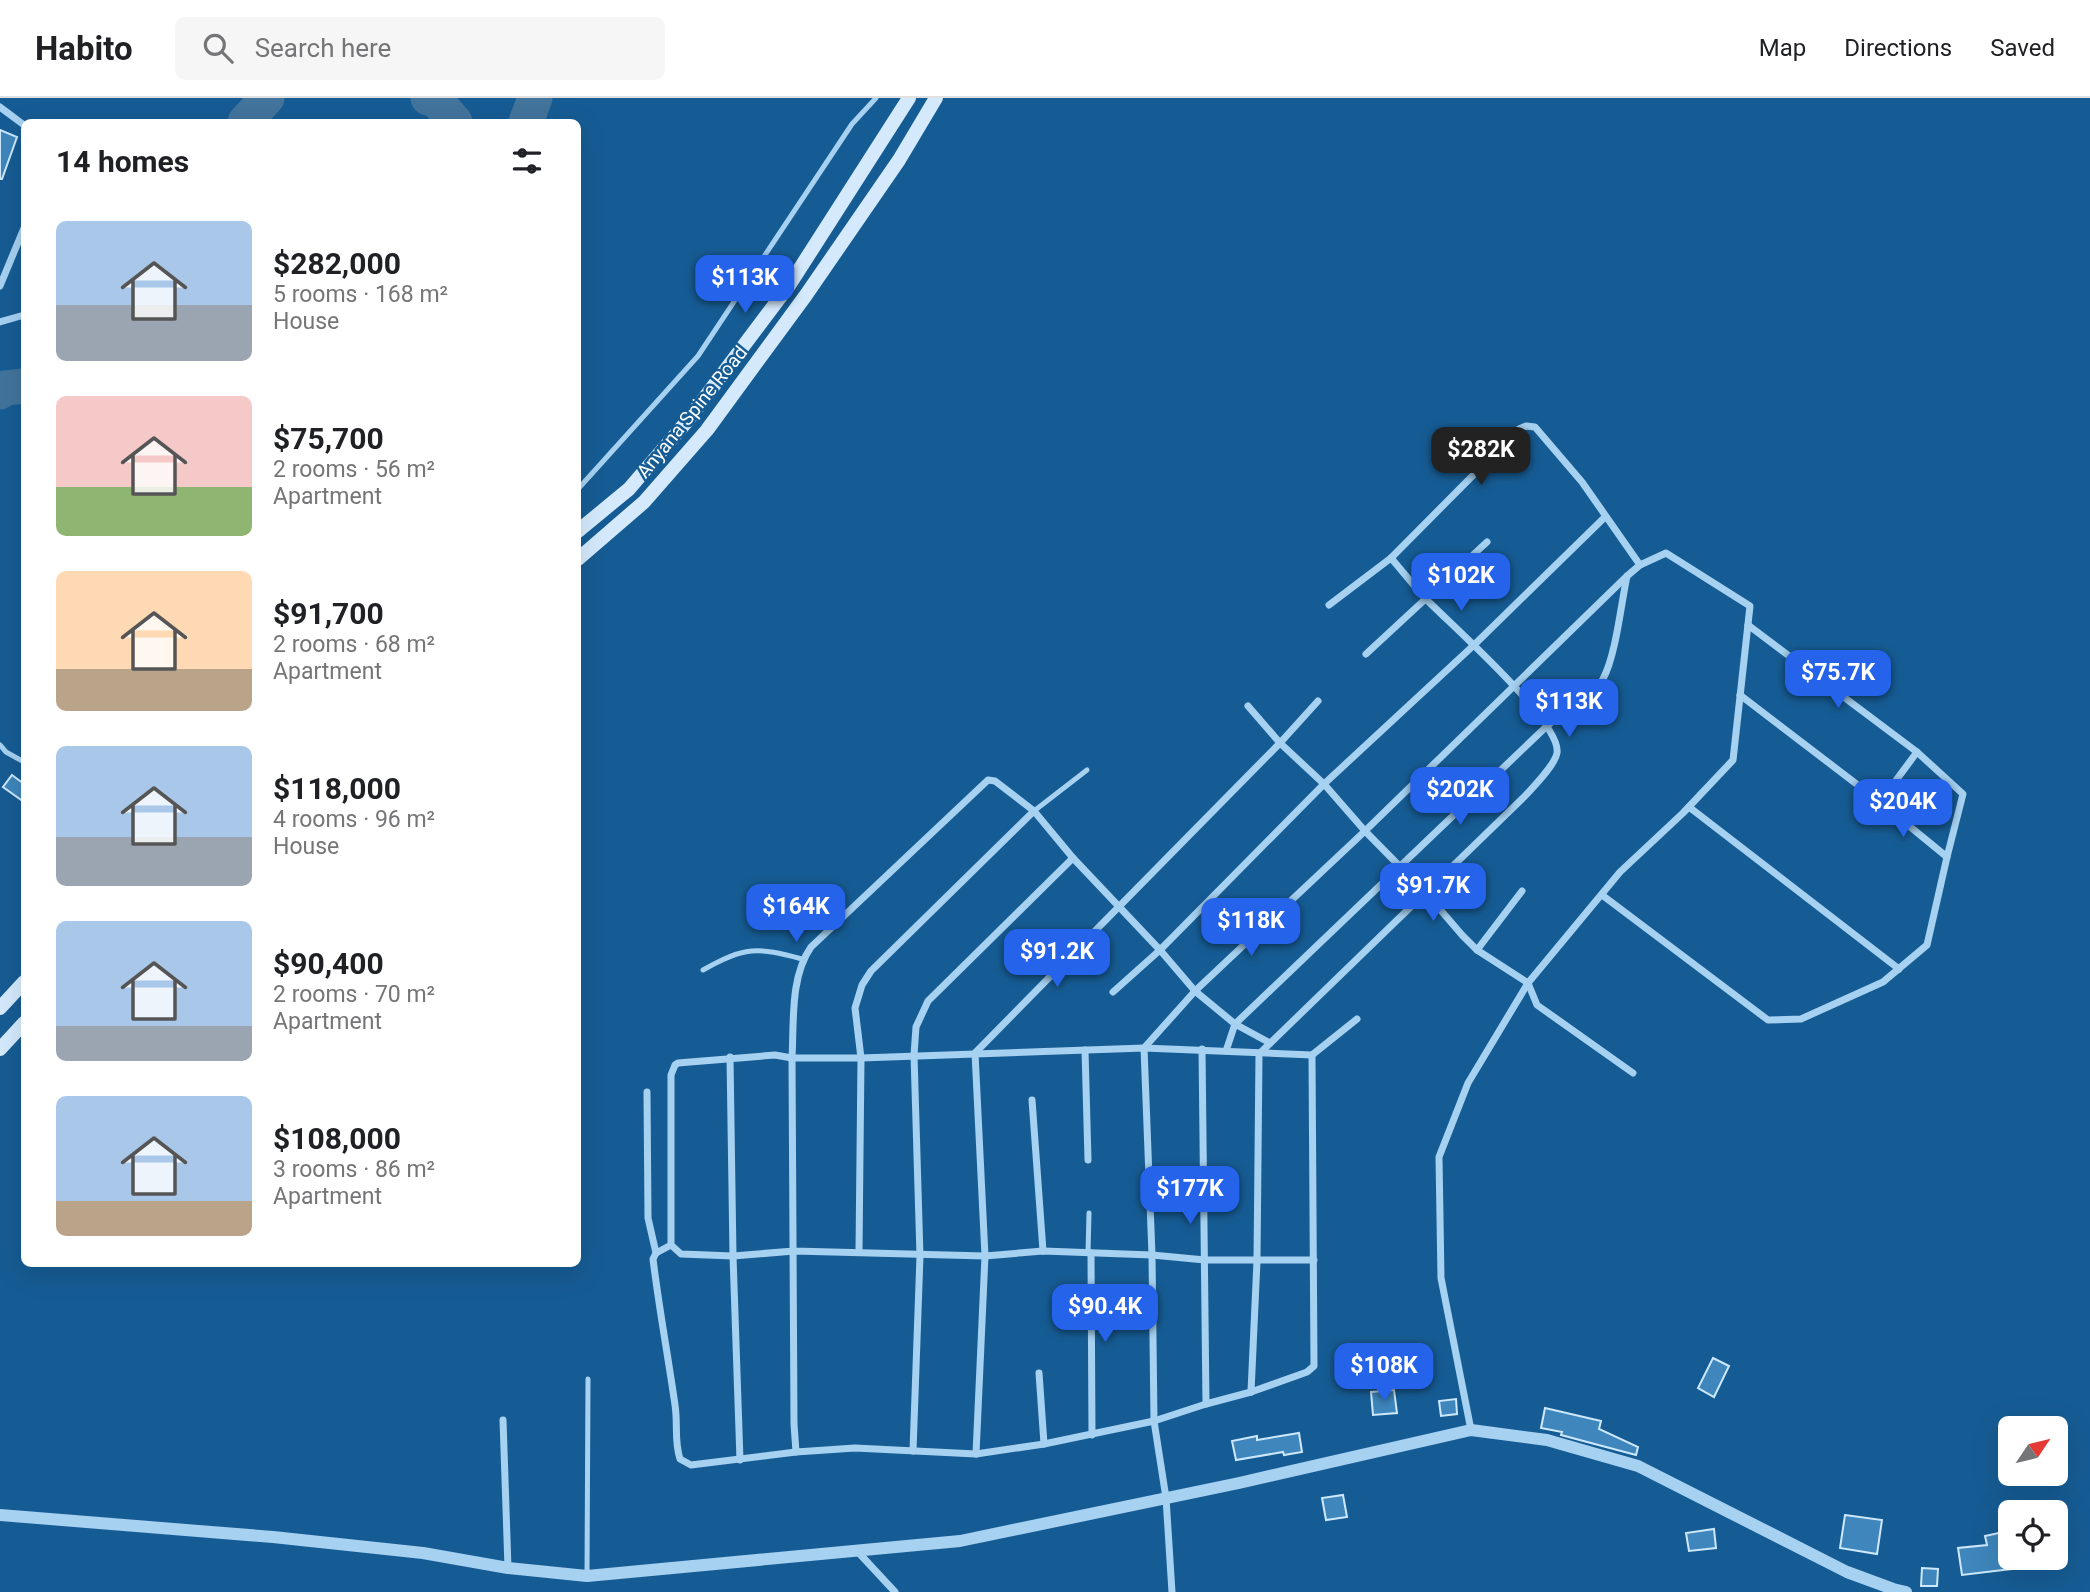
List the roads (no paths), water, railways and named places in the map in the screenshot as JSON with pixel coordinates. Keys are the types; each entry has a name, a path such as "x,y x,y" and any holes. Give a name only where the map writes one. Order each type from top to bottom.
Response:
{"main road":[{"name":"Anyana Spine Road","path":"581,529 629,489 688,420 790,284 909,98"},
{"name":"Anyana Spine Road","path":"581,556 644,502 707,430 806,295 899,160 936,98"},
{"path":"0,1008 21,985"},
{"path":"0,1049 21,1026"}],"street":[{"path":"0,107 21,123"},
{"path":"0,286 21,235"},
{"path":"0,322 21,316"},
{"path":"1329,605 1391,558 1519,429 1526,426 1535,427 1582,482 1640,565"},
{"path":"1113,992 1160,950 1324,784 1475,645 1605,517"},
{"path":"1366,654 1487,542"},
{"path":"1172,1592 1167,1498 1154,1421 1152,1255 1144,1048 1195,991 1365,831 1627,576 1640,565 1666,553 1750,606 1733,760 1689,807 1620,872 1528,983 1468,1083 1440,1157 1441,1278 1471,1430"},
{"path":"1251,1392 1257,1261 1259,1054 1525,796 1557,755 1557,746 1548,725 1475,645 1426,599 1391,558"},
{"path":"1226,1051 1235,1024 1548,725 1593,691 1603,678 1611,653 1627,576"},
{"path":"1602,895 1768,1020 1801,1019 1883,982 1927,944 1963,794 1917,751 1748,625"},
{"path":"1740,695 1947,857"},
{"path":"976,1454 985,1256 975,1052 1280,743 1318,701"},
{"path":"1248,706 1477,950 1528,983 1537,1005 1633,1073"},
{"path":"1880,802 1917,751"},
{"path":"796,1452 792,1058 798,977 802,959 811,947 982,784 988,780 995,781 1034,811 1073,858 1195,991 1235,1024 1270,1043"},
{"path":"1689,807 1899,969"},
{"path":"859,1251 861,1058 855,1008 862,985 871,971 1034,811"},
{"path":"913,1451 920,1256 914,1055 916,1027 928,1001 1073,858"},
{"path":"1477,950 1522,891"},
{"path":"1314,1260 1205,1260 1043,1251 985,1256 920,1256 859,1251 794,1251 733,1256 681,1254 671,1245 671,1075 678,1063 775,1055 792,1058 861,1058 1144,1048 1312,1055 1357,1019"},
{"path":"1202,1049 1206,1404"},
{"path":"1085,1050 1088,1160"},
{"path":"671,1245 656,1254 653,1259 676,1409 675,1444 680,1459 691,1465 855,1447 976,1454 1044,1444 1154,1421 1251,1392 1307,1372 1314,1366 1312,1055"},
{"path":"730,1057 740,1460"},
{"path":"647,1092 648,1218 656,1254"},
{"path":"1032,1100 1043,1251"},
{"path":"1090,1253 1092,1435"},
{"path":"1039,1373 1044,1444"},
{"path":"503,1420 508,1568"},
{"path":"0,1515 273,1537 424,1553 508,1568 587,1576 960,1541 1471,1430 1547,1440 1638,1466 1847,1572 1906,1592"},
{"path":"857,1551 895,1592"}],"lane":[{"path":"581,486 698,356 852,124 876,98"},
{"path":"0,745 6,752 21,760"},
{"path":"1034,811 1087,770"},
{"path":"704,970 727,956 748,950 770,951 802,959"},
{"path":"1089,1213 1090,1253"},
{"path":"587,1576 588,1379"}],"waterway":[{"path":"248,119 267,98"},
{"path":"428,98 436,100 452,119"},
{"path":"527,119 535,98"},
{"path":"0,392 6,388 21,386"}]}
